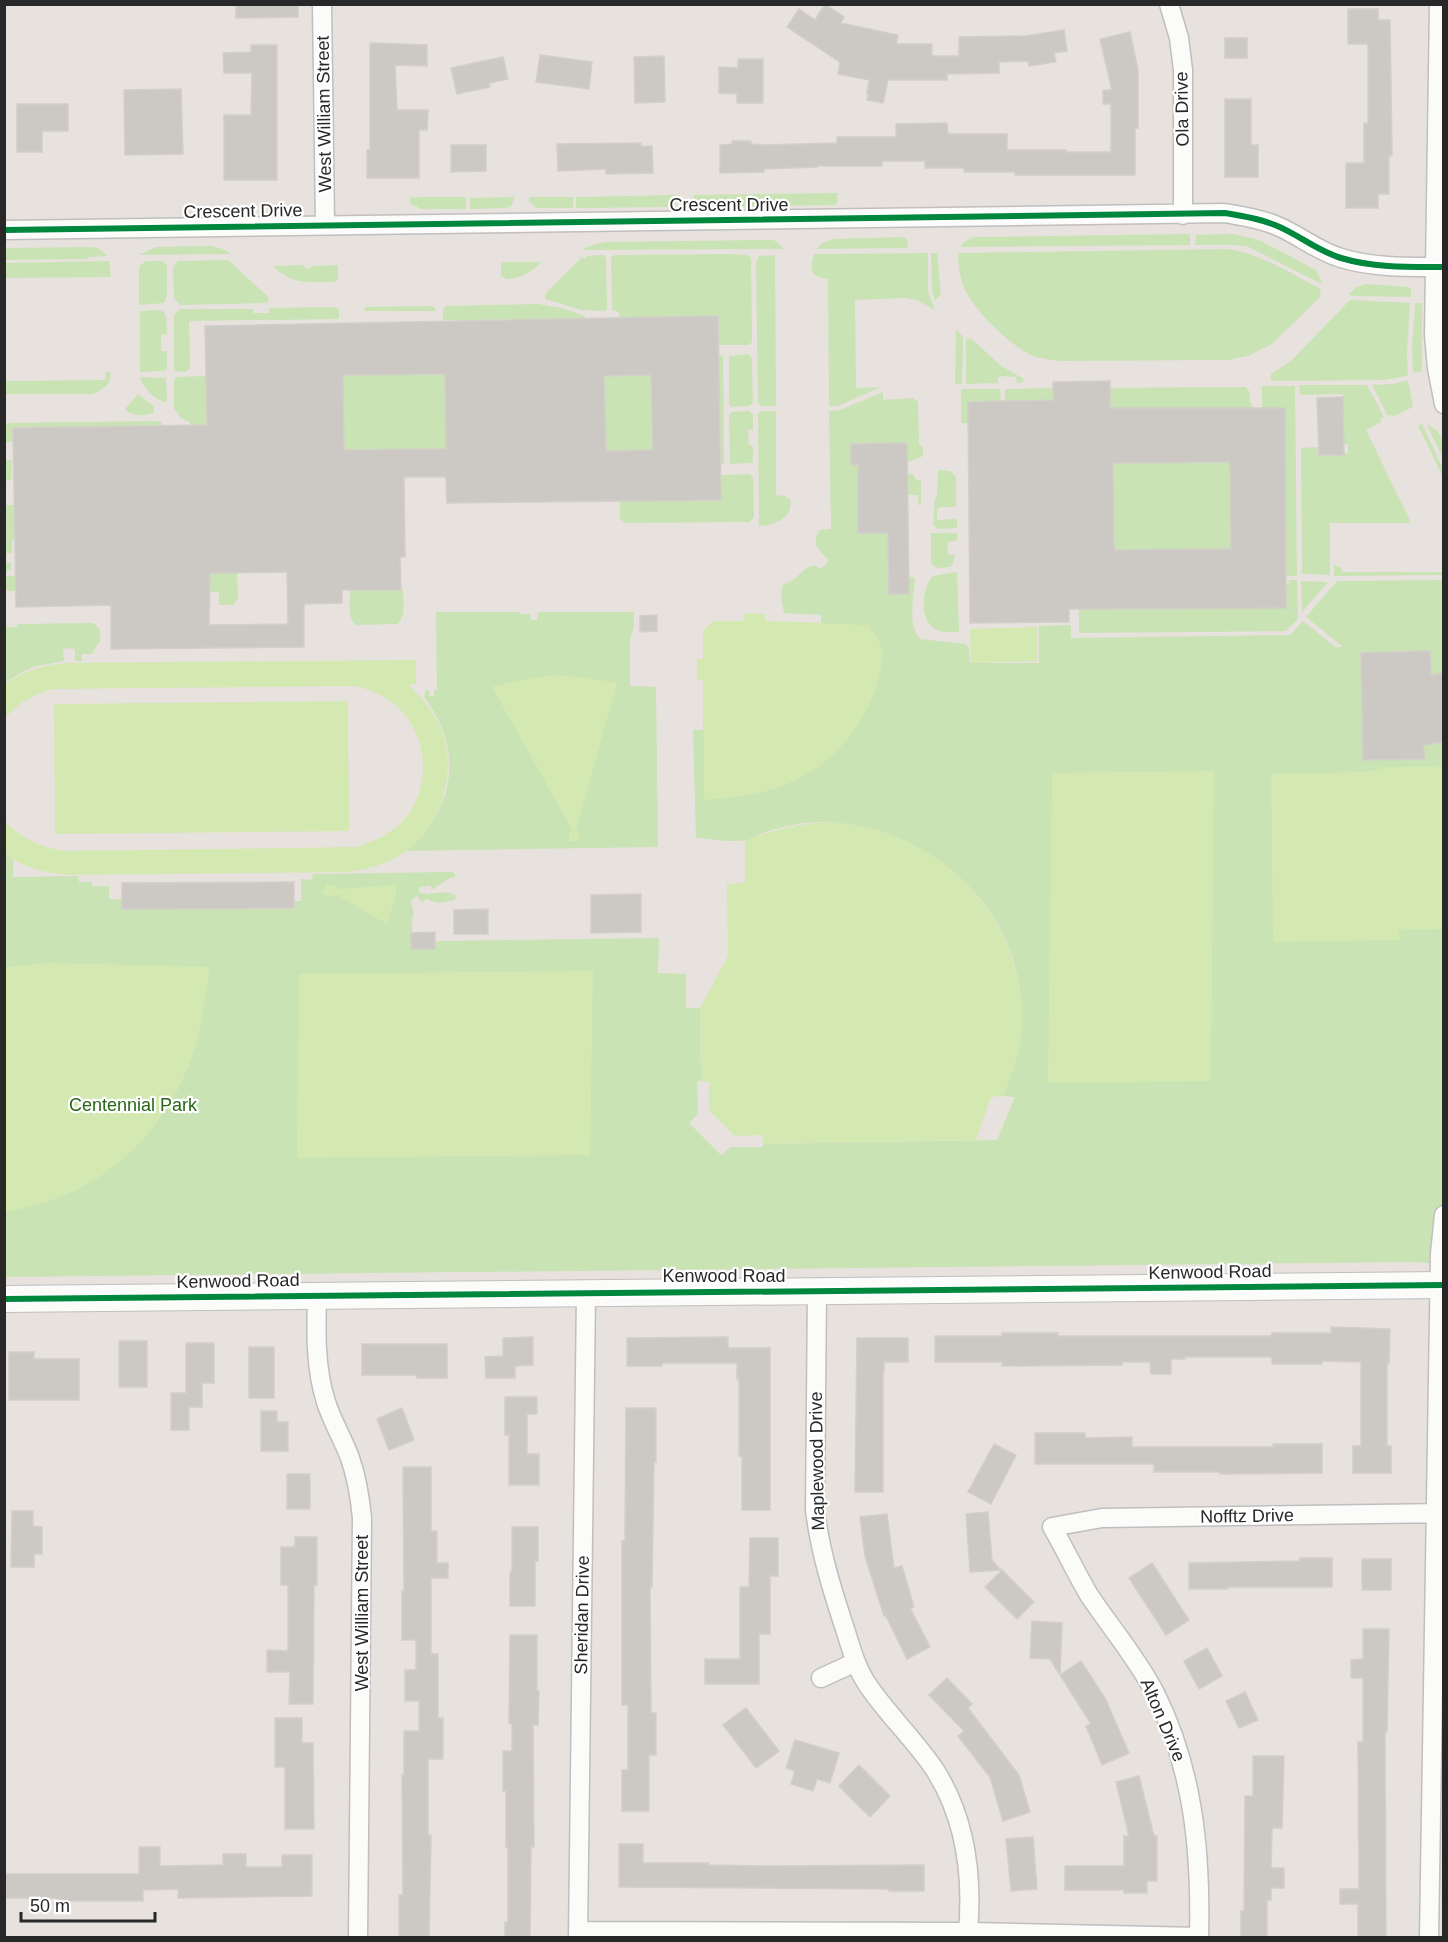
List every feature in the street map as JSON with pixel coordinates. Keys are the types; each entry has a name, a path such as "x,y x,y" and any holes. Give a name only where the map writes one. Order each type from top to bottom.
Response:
{"street":[{"name":"West William Street","path":"322,4 325,224"},
{"name":"Ola Drive","path":"1169,4 1179,38 1183,70 1183,215"},
{"path":"1439,4 1440,267 1434,335 1443,404"},
{"name":"Crescent Drive","path":"4,230 1225,213 1256,218 1277,226 1320,250 1364,264 1440,267"},
{"path":"1429,1938 1440,1513 1442,1285 1440,1254 1443,1215"},
{"name":"Kenwood Road","path":"4,1299 1442,1285"},
{"name":"Maplewood Drive","path":"817,1291 815,1510 828,1579 856,1662 867,1683 934,1769 957,1814 964,1836 968,1861 970,1888 968,1932"},
{"name":"Sheridan Drive","path":"578,1934 586,1293"},
{"name":"West William Street","path":"317,1296 316,1348 320,1378 327,1403 350,1458 360,1490 362,1518 360,1860 357,1938"},
{"name":"Nofftz Drive","path":"1052,1527 1102,1518 1440,1513"},
{"name":"Alton Drive","path":"1052,1527 1089,1593 1136,1660 1155,1694 1173,1736 1194,1814 1199,1868 1199,1937"},
{"path":"821,1678 856,1662"},
{"path":"578,1934 968,1932 1199,1937"}],"green space":[{"path":"838,193 835,205 700,207 695,203 693,195"},
{"path":"680,195 675,205 670,207 576,208 576,197"},
{"path":"466,197 466,209 420,209 411,205 410,198"},
{"path":"515,197 511,206 506,208 470,209 470,198"},
{"path":"529,197 573,197 573,208 537,208 529,202"},
{"path":"1190,234 1190,245 960,247 974,237"},
{"path":"1233,234 1259,240 1316,270 1322,284 1249,247 1195,245 1196,235"},
{"path":"904,237 908,248 817,249 821,244 833,239"},
{"path":"776,241 784,249 581,250 605,242"},
{"path":"210,246 223,249 231,254 139,255 156,247"},
{"path":"5,248 98,248 107,256 86,259 5,260"},
{"path":"1226,249 1263,259 1321,289 1319,298 1272,344 1248,356 1228,360 1060,361 1036,357 1017,347 977,308 963,286 958,258 958,253"},
{"path":"928,253 928,291 935,310 916,300 905,298 855,300 856,388 881,387 838,406 829,406 828,279 812,272 814,254"},
{"path":"931,253 937,253 941,294 935,301 932,291"},
{"path":"603,255 606,258 607,309 605,311 581,310 545,299 546,293 582,257 586,259 587,256"},
{"path":"614,255 746,255 751,258 752,342 749,345 719,345 718,317 619,319 619,312 612,310 611,258"},
{"path":"775,255 776,406 761,406 758,403 756,263 759,256"},
{"path":"228,260 269,298 267,303 180,305 174,298 173,267 178,261"},
{"path":"109,261 111,277 5,278 5,263"},
{"path":"146,261 162,261 167,265 167,295 164,303 139,305 139,266"},
{"path":"501,262 541,262 526,274 507,279 501,276"},
{"path":"304,265 305,269 312,266 338,265 338,279 335,282 302,282 288,277 273,266"},
{"path":"1367,284 1408,287 1411,288 1411,297 1353,296 1349,294 1356,287"},
{"path":"1350,300 1410,303 1408,374 1384,380 1271,381 1271,374 1291,361"},
{"path":"1415,303 1422,303 1422,371 1413,373 1412,347"},
{"path":"538,304 562,308 585,316 585,319 443,320 443,309 446,306"},
{"path":"432,306 435,311 364,311 365,307"},
{"path":"335,307 339,310 339,319 189,321 190,368 186,372 174,371 174,315 180,309 253,309 253,313 269,313 269,308"},
{"path":"159,310 166,316 167,334 161,335 161,351 167,351 167,369 140,372 140,311"},
{"path":"956,329 963,337 962,384 955,384"},
{"path":"966,339 972,339 1001,366 1024,379 1022,383 1017,383 1016,377 1002,376 997,378 999,383 966,384"},
{"path":"748,354 752,358 753,403 749,406 732,407 729,404 729,356"},
{"path":"723,355 724,464 720,464 719,356"},
{"path":"110,371 109,383 100,391 92,394 5,394 5,381 105,380 106,372"},
{"path":"445,374 446,449 344,450 343,375"},
{"path":"651,375 653,450 606,451 604,376"},
{"path":"206,376 208,428 190,425 190,422 181,418 174,409 174,380 176,377"},
{"path":"140,377 166,378 167,400 161,401 154,396 143,385"},
{"path":"1408,380 1413,407 1392,417 1391,414 1388,416 1372,385 1394,384"},
{"path":"1299,385 1367,385 1384,417 1380,419 1381,422 1366,430 1411,523 1330,523 1330,575 1302,574 1301,448 1318,447 1319,455 1348,453 1348,444 1344,444 1343,394 1300,395"},
{"path":"1262,386 1295,386 1297,576 1286,576 1285,408 1262,408"},
{"path":"1245,387 1250,392 1249,401 1252,408 1085,409 1095,388"},
{"path":"1054,388 1067,400 1005,401 1005,389"},
{"path":"961,389 1000,389 1001,401 968,402 968,423 961,423"},
{"name":"Centennial Park","path":"883,392 883,400 913,398 918,402 919,445 923,447 923,456 908,462 907,443 851,444 852,465 879,465 858,474 858,532 884,474 913,474 916,480 921,481 921,504 919,506 918,495 908,495 908,480 888,481 889,594 909,594 909,577 915,578 912,618 916,633 920,639 965,644 969,648 970,663 1039,663 1039,626 1071,625 1071,638 1290,635 1303,621 1335,647 1343,647 1306,617 1337,581 1443,580 1443,1264 1414,1262 5,1277 4,853 13,859 13,877 78,876 79,882 92,882 92,886 109,886 109,899 122,899 123,909 294,908 294,901 301,901 301,879 312,880 313,874 452,872 455,877 431,890 431,886 419,887 419,892 428,894 447,892 456,896 455,900 437,903 426,899 422,903 417,895 411,901 414,911 412,949 435,949 435,941 659,938 658,973 686,974 686,1008 700,1008 701,1080 697,1081 698,1114 689,1123 721,1155 731,1147 763,1147 763,1144 997,1140 1015,1097 1003,1096 1019,1044 1022,1012 1017,974 1006,939 987,908 964,881 935,858 903,840 867,828 830,822 787,826 741,841 696,838 693,730 703,730 703,699 786,622 821,623 821,615 784,613 781,594 784,585 806,569 813,566 821,569 829,560 819,550 816,539 820,530 831,529 829,411 840,410"},
{"path":"138,394 154,407 154,413 138,415 125,409"},
{"path":"749,411 753,414 753,430 748,430 749,445 753,446 753,462 730,464 729,415 732,412"},
{"path":"761,411 776,411 776,495 790,499 791,505 782,519 759,526 758,414"},
{"path":"158,421 163,426 13,428 13,442 5,442 4,425 9,423"},
{"path":"1422,424 1443,469 1443,477 1418,426"},
{"path":"1427,425 1439,434 1443,443 1443,458"},
{"path":"5,460 12,460 11,480 5,481"},
{"path":"1230,462 1231,549 1114,550 1113,463"},
{"path":"938,470 950,471 956,477 956,507 937,509 937,520 957,519 957,528 938,529 933,524"},
{"path":"750,474 753,478 754,517 749,522 625,523 620,519 620,501 721,500 721,475"},
{"path":"5,505 14,505 15,540 12,540 12,553 5,553"},
{"path":"931,533 957,533 955,541 947,542 948,555 955,555 952,566 938,568 931,563"},
{"path":"5,563 11,563 11,570 7,570 6,576 15,576 16,591 8,591 5,588"},
{"path":"1334,565 1340,567 1343,572 1443,572 1443,575 1334,576"},
{"path":"957,572 959,632 940,631 930,624 924,612 926,589 932,576"},
{"path":"210,573 237,573 238,598 234,605 219,605 219,592 210,592"},
{"path":"1289,580 1297,580 1298,619 1286,631 1079,633 1079,609 1289,583"},
{"path":"1301,581 1328,582 1302,612"},
{"path":"350,590 403,590 402,617 397,624 356,625 350,614"},
{"path":"436,612 520,612 530,614 531,620 537,620 538,612 634,612 634,626 630,640 630,686 656,687 658,847 405,851 422,835 435,817 444,798 449,778 449,758 445,737 437,717 424,697 426,690 429,690 430,696 434,696 434,690 437,690"},
{"path":"745,613 765,614 765,621 868,625 882,649 880,672 869,706 860,722 837,750 809,773 783,786 750,795 704,800 703,681 697,680 697,659 703,659 703,631 714,621 744,621"},
{"path":"93,623 100,629 100,641 92,654 82,654 82,661 75,661 75,649 63,648 64,661 32,667 5,682 5,627 17,627 17,624"},
{"path":"1037,627 1038,661 971,663 970,629"},
{"path":"416,660 416,684 408,684 426,704 441,728 448,764 446,782 435,817 425,833 412,846 391,860 372,867 345,872 69,875 35,869 5,853 5,821 18,833 33,842 68,851 357,847 380,838 401,823 412,809 423,776 423,759 413,726 389,700 355,686 53,689 27,700 5,718 5,684 27,672 49,665 66,663"},
{"path":"555,675 617,683 576,831 579,832 579,841 569,841 569,832 573,831 492,687"},
{"path":"348,701 349,831 55,834 54,704"},
{"path":"1443,766 1443,929 1399,930 1399,940 1273,942 1271,774 1368,772 1386,767"},
{"path":"1214,771 1211,1081 1048,1083 1052,773"},
{"path":"830,822 883,832 937,859 961,878 998,926 1019,982 1022,1023 1014,1066 1003,1096 991,1097 976,1140 763,1144 763,1135 735,1136 709,1110 709,1082 701,1082 700,1008 728,956 727,884 745,883 745,841 787,828"},
{"path":"326,884 338,886 337,889 396,885 396,896 387,924 335,894 334,897 323,894"},
{"name":"Centennial Park","path":"48,963 210,967 201,1024 192,1057 172,1099 144,1137 128,1154 91,1182 54,1199 5,1213 5,967"},
{"path":"593,971 590,1155 297,1158 299,974"}],"building":[{"path":"236,4 298,4 298,17 236,18"},
{"path":"825,4 844,17 841,23 898,35 896,44 932,44 932,56 959,56 959,37 1025,36 1064,30 1067,51 1054,53 1056,62 1029,66 1028,61 999,62 999,73 947,74 947,80 888,80 883,103 867,100 869,80 838,74 840,62 787,27 799,9 815,20"},
{"path":"1348,9 1378,9 1378,20 1390,20 1392,156 1389,156 1389,194 1378,194 1378,208 1346,208 1346,163 1364,163 1364,123 1368,123 1368,44 1348,44"},
{"path":"1130,32 1138,70 1135,175 1015,175 1015,172 964,172 964,168 925,168 925,161 882,161 882,166 817,166 764,169 764,172 720,173 720,145 732,144 732,141 751,141 751,144 763,145 837,143 837,137 896,137 896,124 947,123 948,134 1007,134 1007,150 1111,152 1111,104 1103,104 1103,90 1112,90 1100,39"},
{"path":"1225,38 1247,38 1247,58 1225,58"},
{"path":"370,43 427,45 427,66 395,65 397,110 428,110 427,130 419,130 419,178 367,178 367,150 370,150"},
{"path":"251,45 277,45 277,180 224,180 224,115 251,115 252,73 224,73 223,53 251,52"},
{"path":"540,55 592,62 589,89 536,82"},
{"path":"664,56 665,102 635,103 634,57"},
{"path":"503,57 508,79 489,83 490,87 457,94 451,68"},
{"path":"738,59 763,59 763,103 737,103 737,94 719,93 719,67 738,68"},
{"path":"181,89 183,154 125,155 124,90"},
{"path":"1225,99 1251,99 1251,145 1258,145 1258,177 1225,177"},
{"path":"17,104 68,104 68,131 42,131 42,152 17,152"},
{"path":"641,143 641,146 652,146 653,173 606,174 606,169 558,171 557,144"},
{"path":"451,145 486,145 486,171 451,172"},
{"path":"718,316 721,500 447,503 446,477 404,477 405,557 400,557 401,590 342,590 342,603 304,604 304,647 111,649 111,605 16,607 13,428 207,425 205,326","holes":["445,374 446,449 344,450 343,375","651,375 653,450 606,451 604,376","287,572 288,624 209,625 210,573"]},
{"path":"1110,381 1110,408 1285,408 1286,608 1069,609 1069,622 970,623 968,402 1054,400 1053,382","holes":["1230,462 1231,549 1114,550 1113,463"]},
{"path":"1343,397 1344,455 1319,455 1317,398"},
{"path":"907,443 909,594 889,594 888,533 858,533 858,465 851,465 851,444"},
{"path":"657,615 657,631 640,632 640,616"},
{"path":"1430,651 1431,675 1443,673 1443,742 1423,745 1425,759 1363,760 1361,653"},
{"path":"294,882 294,908 122,909 122,883"},
{"path":"641,894 641,932 591,933 591,895"},
{"path":"488,909 488,934 454,934 454,910"},
{"path":"435,932 435,949 411,949 411,933"},
{"path":"1331,1327 1390,1329 1389,1363 1387,1363 1387,1446 1391,1446 1391,1473 1353,1473 1353,1446 1361,1446 1361,1362 1322,1361 1322,1364 1272,1364 1272,1357 1185,1357 1185,1359 1171,1359 1171,1374 1151,1374 1150,1362 1122,1362 1122,1365 1002,1366 1002,1362 935,1362 935,1336 1058,1333 1058,1336 1272,1336 1272,1333 1331,1333"},
{"path":"533,1337 533,1365 515,1366 515,1378 486,1378 485,1357 503,1356 503,1338"},
{"path":"728,1337 728,1348 770,1348 770,1510 742,1510 742,1456 739,1456 737,1363 662,1363 662,1366 627,1366 627,1338"},
{"path":"857,1338 908,1338 908,1362 884,1362 883,1492 855,1492"},
{"path":"119,1341 147,1341 147,1387 119,1387"},
{"path":"186,1343 214,1343 214,1383 202,1383 202,1407 189,1407 189,1430 171,1430 171,1393 186,1393"},
{"path":"362,1344 447,1344 447,1378 417,1378 417,1375 362,1375"},
{"path":"249,1347 274,1347 274,1398 249,1398"},
{"path":"9,1352 34,1352 34,1359 79,1359 79,1400 9,1400"},
{"path":"505,1397 537,1397 537,1414 527,1414 527,1454 539,1454 539,1485 509,1485 509,1435 505,1435"},
{"path":"402,1408 414,1440 389,1450 377,1419"},
{"path":"626,1408 656,1408 652,1587 650,1587 651,1713 656,1713 656,1755 649,1755 649,1811 622,1811 622,1770 628,1770 628,1705 622,1705 622,1541 625,1541"},
{"path":"261,1411 277,1411 277,1422 288,1422 288,1451 261,1451"},
{"path":"1035,1433 1085,1433 1085,1438 1132,1437 1132,1447 1273,1447 1273,1444 1322,1444 1322,1473 1154,1472 1154,1464 1035,1464"},
{"path":"994,1444 1016,1455 991,1504 968,1492"},
{"path":"403,1467 431,1467 431,1531 437,1531 437,1563 448,1563 448,1578 431,1578 431,1654 438,1654 438,1718 443,1718 443,1759 428,1759 428,1835 431,1835 429,1938 399,1938 399,1895 403,1895 404,1731 419,1731 419,1701 405,1701 405,1670 416,1670 416,1640 402,1640"},
{"path":"287,1474 310,1474 310,1509 287,1509"},
{"path":"12,1511 33,1511 33,1526 42,1527 42,1554 34,1554 34,1567 11,1567"},
{"path":"988,1512 992,1560 1001,1570 970,1572 966,1514"},
{"path":"887,1514 894,1568 902,1566 914,1607 910,1608 930,1647 907,1659 884,1616 865,1556 860,1517"},
{"path":"512,1527 538,1527 535,1606 510,1606"},
{"path":"295,1537 317,1537 317,1585 314,1585 313,1704 289,1704 290,1672 267,1672 267,1650 288,1651 288,1585 281,1585 281,1547 295,1547"},
{"path":"750,1538 778,1538 778,1576 770,1576 770,1634 759,1634 759,1684 705,1684 705,1659 740,1659 740,1587 749,1587"},
{"path":"1300,1558 1332,1558 1332,1587 1189,1589 1189,1563 1300,1561"},
{"path":"1362,1559 1391,1559 1391,1590 1362,1590"},
{"path":"1152,1563 1189,1620 1166,1635 1129,1578"},
{"path":"1002,1570 1034,1602 1017,1619 985,1587"},
{"path":"1032,1621 1062,1623 1060,1675 1050,1659 1030,1658"},
{"path":"1363,1629 1389,1629 1387,1732 1385,1732 1386,1938 1358,1938 1358,1904 1340,1904 1340,1889 1359,1889 1358,1742 1363,1742 1363,1678 1351,1678 1351,1660 1363,1659"},
{"path":"510,1635 537,1635 537,1691 539,1691 538,1725 533,1725 534,1847 531,1847 530,1938 505,1938 505,1922 508,1922 508,1847 506,1847 506,1791 503,1791 503,1751 512,1751 512,1724 509,1723"},
{"path":"1207,1648 1222,1676 1199,1689 1184,1661"},
{"path":"1081,1661 1105,1698 1129,1753 1102,1765 1086,1726 1091,1724 1060,1675"},
{"path":"947,1678 972,1704 968,1708 1019,1775 1030,1812 1003,1821 990,1777 958,1736 964,1731 929,1695"},
{"path":"1245,1692 1258,1720 1239,1728 1226,1701"},
{"path":"746,1708 779,1751 756,1768 723,1725"},
{"path":"275,1718 302,1718 302,1743 313,1743 314,1829 285,1829 285,1767 275,1767"},
{"path":"795,1740 839,1753 830,1783 817,1779 813,1791 791,1784 795,1771 786,1768"},
{"path":"1253,1756 1284,1756 1282,1828 1272,1828 1271,1868 1284,1868 1284,1888 1271,1888 1271,1900 1267,1900 1267,1938 1241,1938 1241,1911 1244,1911 1245,1796 1253,1796"},
{"path":"859,1765 890,1796 870,1817 839,1786"},
{"path":"1139,1776 1154,1836 1157,1836 1157,1881 1147,1881 1147,1893 1124,1893 1124,1890 1065,1890 1065,1866 1124,1866 1124,1836 1129,1836 1116,1782"},
{"path":"1033,1837 1037,1889 1011,1891 1006,1839"},
{"path":"619,1844 643,1844 643,1863 766,1866 924,1865 924,1891 619,1887"},
{"path":"139,1847 160,1847 160,1866 223,1865 223,1854 246,1854 246,1867 282,1867 282,1855 312,1855 312,1896 178,1898 178,1889 143,1890 143,1901 56,1901 56,1898 4,1898 4,1874 139,1874"}],"cycle path":[{"path":"4,230 1225,213 1269,223 1341,258 1366,264 1444,267"},
{"path":"4,1299 1444,1285"}]}
